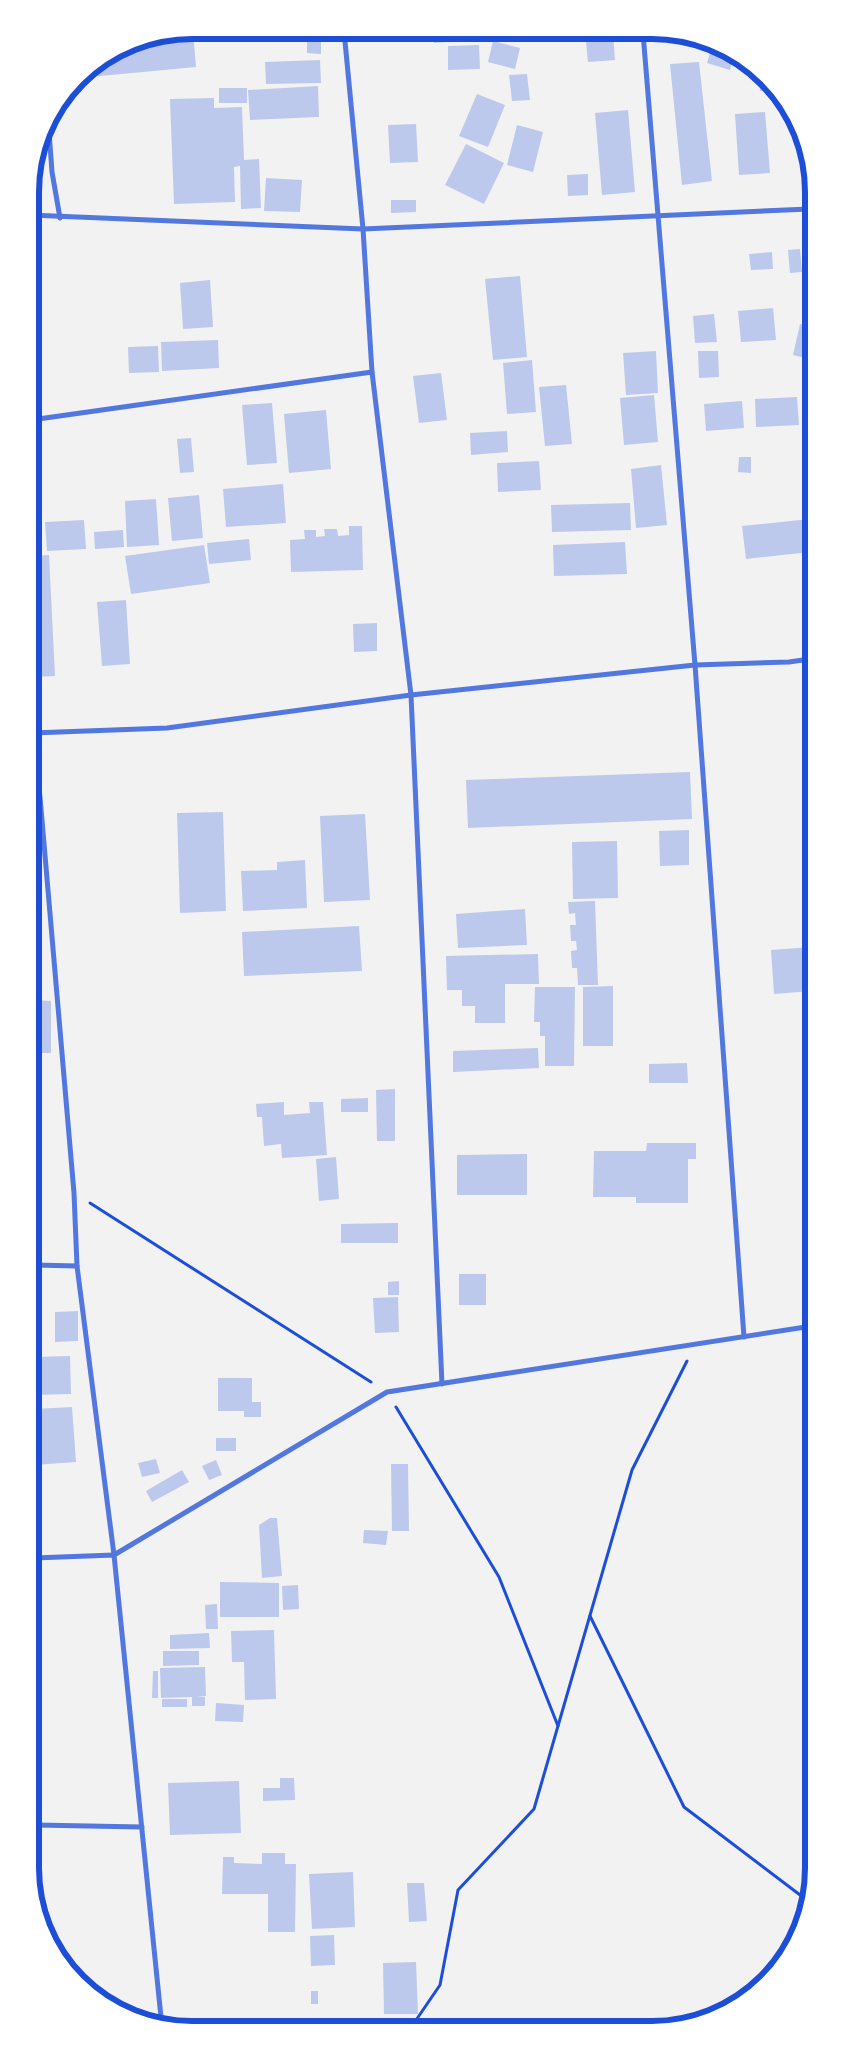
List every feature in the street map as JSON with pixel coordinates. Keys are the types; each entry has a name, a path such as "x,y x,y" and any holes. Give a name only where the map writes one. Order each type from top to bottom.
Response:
{"street":[{"path":"345,39 363,229 372,372 411,695 442,1384"},
{"path":"644,39 695,665 744,1337"},
{"path":"49,135 52,172 60,218"},
{"path":"39,216 363,229 805,209"},
{"path":"39,419 372,372"},
{"path":"39,734 167,728 411,695 695,665 789,662 805,660"},
{"path":"39,792 74,1184 77,1266 114,1555 161,2018"},
{"path":"39,1265 77,1266"},
{"path":"39,1558 114,1555 387,1392 805,1327"},
{"path":"39,1825 142,1827"}],"path":[{"path":"415,2021 440,1985 458,1890 534,1809 632,1470 695,1344"},
{"path":"590,1616 684,1808 802,1897"}],"building":[{"path":"194,39 196,67 91,77 115,59 152,44 172,40"},
{"path":"307,39 321,39 321,54 307,53"},
{"path":"434,39 486,39 434,43"},
{"path":"586,39 613,39 615,60 588,62"},
{"path":"493,41 520,48 515,69 488,62"},
{"path":"479,45 480,69 448,70 448,46"},
{"path":"711,50 732,61 730,70 707,63"},
{"path":"320,60 321,83 266,84 265,62"},
{"path":"699,62 712,181 682,185 670,64"},
{"path":"527,74 530,100 512,101 509,75"},
{"path":"760,84 767,91 760,91"},
{"path":"318,86 319,117 250,120 248,90"},
{"path":"219,88 247,88 247,103 219,103"},
{"path":"477,94 505,105 488,147 459,136"},
{"path":"214,98 214,108 242,107 244,160 259,159 261,208 241,209 240,166 234,167 235,202 174,204 170,99"},
{"path":"628,110 635,192 602,195 595,113"},
{"path":"765,112 770,173 739,175 735,114"},
{"path":"416,124 418,162 390,163 388,125"},
{"path":"517,125 543,132 533,172 507,165"},
{"path":"466,144 504,163 484,204 445,185"},
{"path":"588,174 588,195 568,196 567,175"},
{"path":"266,178 302,180 300,212 264,211"},
{"path":"391,200 416,200 416,212 391,213"},
{"path":"800,249 802,272 790,273 788,250"},
{"path":"772,252 773,269 751,270 749,254"},
{"path":"520,276 527,357 493,360 485,279"},
{"path":"210,280 213,327 183,329 180,283"},
{"path":"773,308 776,340 741,342 738,311"},
{"path":"714,314 717,342 695,343 693,316"},
{"path":"800,324 805,325 805,358 793,355"},
{"path":"218,340 219,368 162,371 161,342"},
{"path":"158,346 159,372 129,373 128,347"},
{"path":"656,351 658,393 626,395 623,353"},
{"path":"698,351 718,351 719,377 699,378"},
{"path":"532,360 536,412 507,414 503,363"},
{"path":"441,373 447,420 419,423 413,376"},
{"path":"566,385 572,444 545,446 539,387"},
{"path":"803,393 805,393 805,422 804,422"},
{"path":"654,395 658,442 624,445 620,398"},
{"path":"797,397 799,425 756,427 755,399"},
{"path":"742,401 744,428 706,431 704,404"},
{"path":"272,403 277,463 247,465 242,405"},
{"path":"326,410 331,469 289,473 284,414"},
{"path":"507,431 508,452 471,455 470,433"},
{"path":"191,438 194,472 180,473 177,439"},
{"path":"739,457 751,457 751,473 738,472"},
{"path":"539,461 541,490 498,492 497,463"},
{"path":"661,465 667,525 636,528 631,469"},
{"path":"283,484 286,523 226,527 223,489"},
{"path":"199,495 203,538 172,541 168,498"},
{"path":"156,499 159,545 127,547 125,501"},
{"path":"630,503 631,530 552,532 551,505"},
{"path":"39,509 42,542 39,542"},
{"path":"84,520 86,549 47,551 45,522"},
{"path":"805,520 805,553 746,559 742,526"},
{"path":"349,526 362,526 363,570 291,572 290,540 305,539 304,530 316,530 316,537 325,536 324,529 337,529 338,536 349,535"},
{"path":"123,530 124,547 95,549 94,532"},
{"path":"249,539 251,560 209,564 207,543"},
{"path":"625,542 627,574 554,576 553,545"},
{"path":"204,545 210,583 131,594 125,556"},
{"path":"49,555 55,676 39,677 39,556"},
{"path":"126,600 130,664 102,666 97,602"},
{"path":"377,623 377,651 354,652 353,624"},
{"path":"690,772 692,819 468,828 466,780"},
{"path":"223,812 226,911 180,913 177,813"},
{"path":"365,814 370,900 324,902 320,816"},
{"path":"689,830 689,865 660,866 659,831"},
{"path":"617,841 618,898 573,899 572,842"},
{"path":"305,860 307,908 243,911 241,871 277,870 277,862"},
{"path":"595,901 598,985 578,985 577,968 572,968 571,951 577,950 576,941 571,941 570,925 576,925 575,913 569,914 568,902"},
{"path":"525,909 527,945 458,948 456,914"},
{"path":"359,926 362,971 244,976 242,932"},
{"path":"805,947 805,991 774,994 771,950"},
{"path":"538,954 539,984 505,984 505,1023 475,1023 475,1006 462,1006 462,990 447,990 446,956"},
{"path":"613,986 613,1046 583,1046 583,987"},
{"path":"535,987 575,987 574,1066 545,1066 545,1036 540,1036 540,1022 534,1022"},
{"path":"39,1000 51,1001 51,1053 39,1053"},
{"path":"538,1048 539,1068 453,1072 453,1051"},
{"path":"687,1063 688,1083 649,1083 649,1064"},
{"path":"395,1089 395,1141 377,1141 376,1090"},
{"path":"368,1098 368,1112 341,1112 341,1099"},
{"path":"284,1102 284,1115 310,1113 309,1102 323,1102 327,1155 282,1158 281,1144 264,1146 262,1117 257,1117 256,1104"},
{"path":"647,1143 696,1143 696,1159 688,1159 688,1203 636,1203 636,1197 593,1197 594,1151 646,1151"},
{"path":"527,1154 527,1195 457,1195 457,1155"},
{"path":"336,1157 339,1199 319,1201 316,1159"},
{"path":"398,1223 398,1243 341,1243 341,1224"},
{"path":"459,1274 486,1274 486,1305 459,1305"},
{"path":"399,1281 399,1295 388,1295 388,1282"},
{"path":"398,1297 399,1332 375,1333 373,1298"},
{"path":"78,1311 78,1341 55,1342 55,1312"},
{"path":"70,1356 71,1394 39,1395 39,1357"},
{"path":"218,1378 252,1378 252,1402 261,1402 261,1417 244,1417 244,1411 218,1411"},
{"path":"72,1407 76,1462 39,1465 39,1409"},
{"path":"216,1438 236,1438 236,1451 216,1451"},
{"path":"156,1459 160,1473 142,1477 138,1463"},
{"path":"216,1460 222,1475 209,1480 202,1466"},
{"path":"391,1464 408,1464 409,1531 392,1531"},
{"path":"182,1470 189,1482 152,1502 146,1491"},
{"path":"270,1518 277,1518 282,1576 262,1578 259,1525"},
{"path":"364,1530 388,1531 386,1545 363,1543"},
{"path":"220,1582 279,1583 279,1617 220,1617"},
{"path":"298,1585 299,1609 283,1610 282,1586"},
{"path":"217,1604 218,1629 206,1629 205,1605"},
{"path":"274,1630 276,1699 245,1700 244,1662 232,1662 231,1631"},
{"path":"209,1633 210,1648 170,1649 170,1635"},
{"path":"163,1651 199,1651 199,1665 163,1666"},
{"path":"205,1667 206,1696 197,1697 205,1697 205,1706 192,1706 192,1697 161,1698 160,1668"},
{"path":"153,1671 158,1671 158,1698 152,1698"},
{"path":"162,1699 187,1699 187,1707 162,1707"},
{"path":"216,1703 244,1705 243,1722 215,1721"},
{"path":"280,1778 294,1778 295,1800 263,1801 263,1788 280,1788"},
{"path":"239,1781 241,1833 170,1835 168,1783"},
{"path":"262,1853 285,1853 285,1864 296,1864 295,1932 268,1932 268,1894 222,1894 223,1857 234,1857 234,1863 262,1864"},
{"path":"353,1872 355,1927 312,1929 309,1874"},
{"path":"407,1883 424,1883 427,1921 409,1922"},
{"path":"334,1935 335,1965 311,1966 310,1936"},
{"path":"416,1962 418,2014 384,2014 383,1963"},
{"path":"311,1991 318,1991 318,2004 311,2004"}]}
